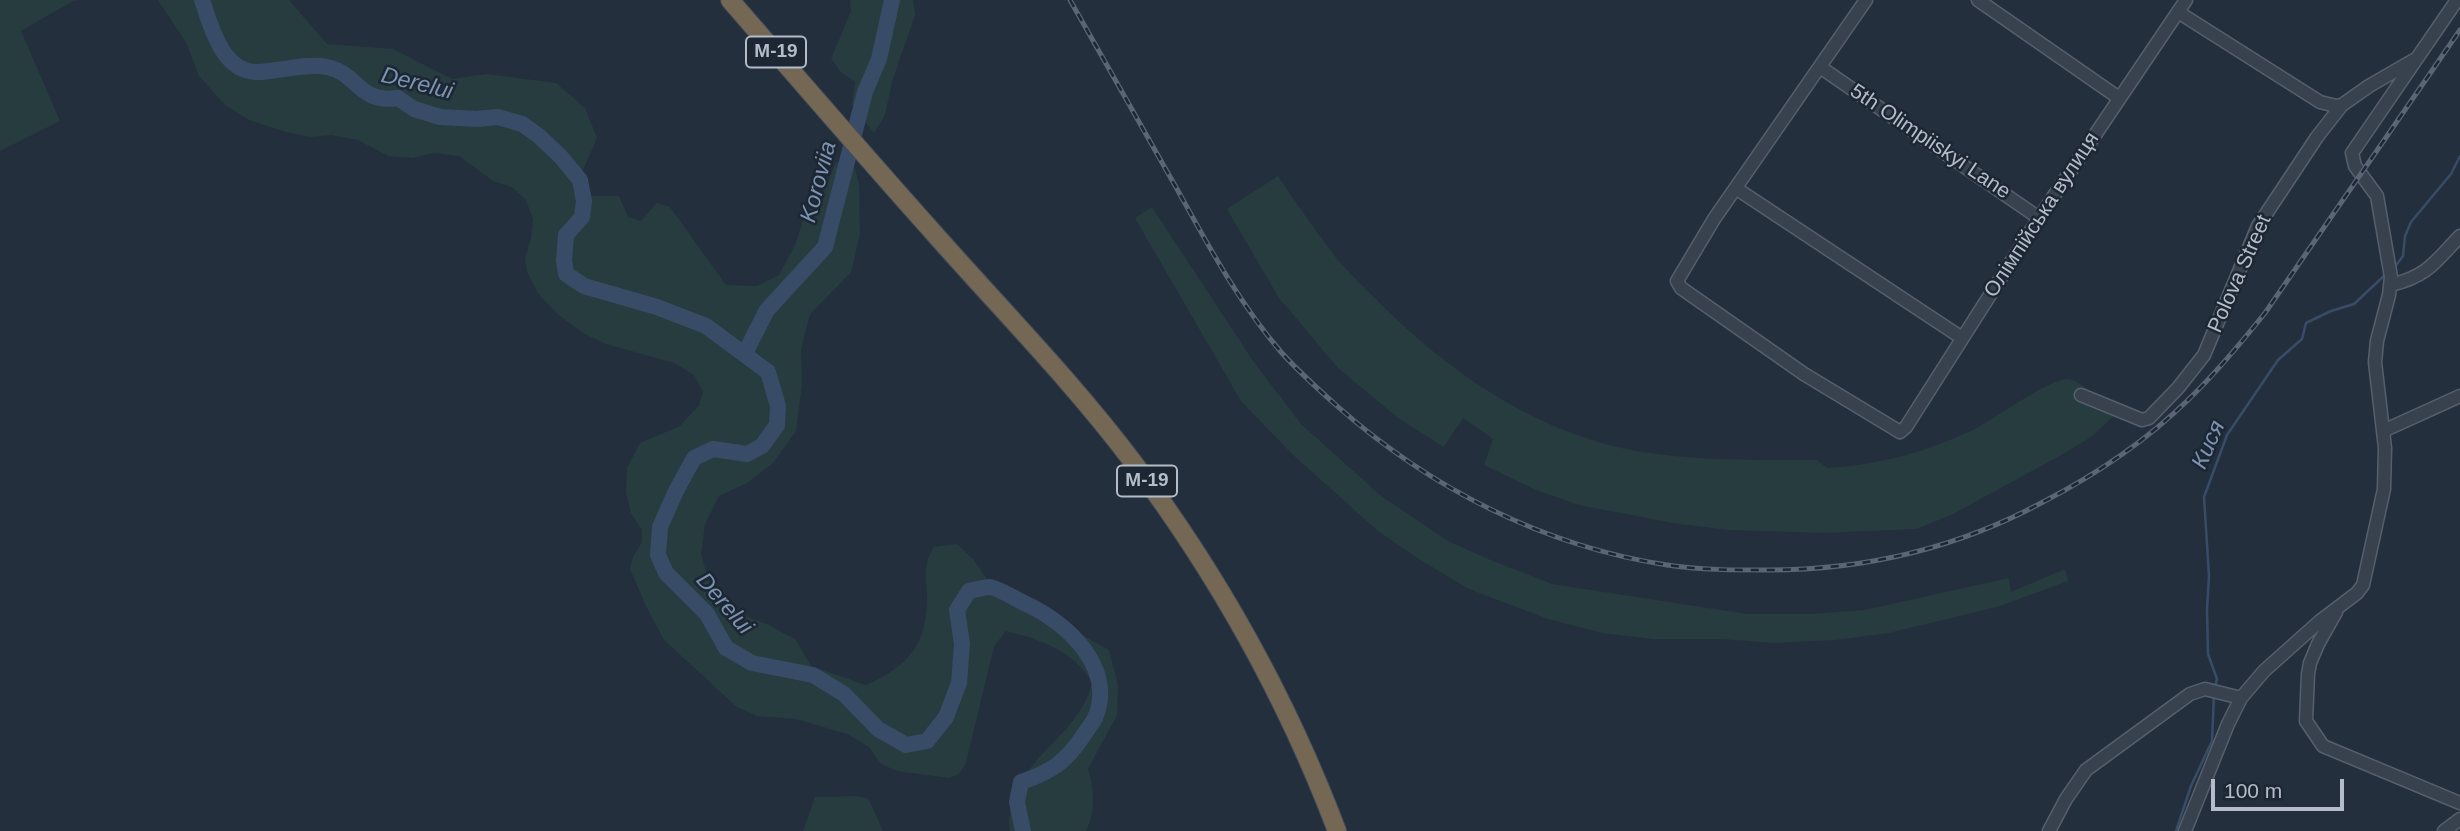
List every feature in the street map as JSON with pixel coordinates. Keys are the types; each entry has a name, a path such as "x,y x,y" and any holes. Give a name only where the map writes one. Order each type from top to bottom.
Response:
{"highway":[{"name":"М-19","path":"730,0 1101,422 1165,506 1216,585 1269,678 1311,764 1336,831"}],"street":[{"path":"1866,0 1737,189 1962,338"},
{"path":"1978,0 2119,98"},
{"name":"Олімпійська вулиця","path":"1737,189 1695,248 1676,281 1681,288 1728,323 1804,374 1896,431 1902,432 2039,218 2186,0"},
{"path":"2185,831 2241,698 2274,662 2360,589 2368,566 2384,489 2383,431 2375,352 2391,281 2390,262 2375,192 2355,166 2352,153 2457,0"},
{"path":"2178,12 2320,102 2342,105"},
{"name":"Polova Street","path":"2081,395 2144,420 2178,388 2207,349 2262,219 2304,155 2342,105 2417,58"},
{"name":"5th Olimpiiskyi Lane","path":"1820,67 2039,218"},
{"path":"2391,281 2414,279 2426,272 2460,236"},
{"path":"2383,431 2460,396"},
{"path":"2341,605 2318,644 2308,674 2306,721 2323,746 2460,803"},
{"path":"2049,831 2071,791 2091,765 2190,694 2199,690 2215,690 2241,698"},
{"path":"2444,831 2460,819"}],"green space":[{"path":"0,0 78,0 21,31 60,121 0,151"},
{"path":"158,0 289,0 327,44 393,49 452,79 487,74 556,83 585,108 597,138 580,177 587,196 619,196 628,217 641,221 657,203 670,207 726,285 757,286 779,275 796,243 803,220 823,194 836,162 854,166 859,184 860,234 851,272 810,314 801,350 802,384 796,431 773,463 747,483 719,496 705,524 701,554 711,589 733,612 767,624 796,640 811,666 866,685 894,670 913,651 924,627 928,559 934,547 957,544 974,560 988,581 1038,605 1071,629 1109,650 1118,685 1117,715 1088,769 1093,800 1086,831 1010,831 1011,808 1018,787 1030,769 1073,720 1085,702 1092,682 1085,671 1066,654 1031,638 1006,631 994,646 966,763 959,774 949,778 897,771 881,764 869,747 847,734 796,719 757,716 737,707 664,640 630,569 633,557 642,542 642,530 631,513 626,492 627,468 640,443 680,426 699,405 703,392 694,375 674,363 606,344 585,334 556,313 538,293 527,272 525,258 533,219 526,200 512,187 493,181 459,156 434,153 412,158 388,156 358,140 331,135 310,137 249,120 224,104 199,76 186,42"},
{"path":"850,0 913,0 915,15 892,82 885,115 874,133 852,105 855,82 841,72 831,59 851,11"},
{"path":"1278,176 1341,264 1401,324 1431,349 1461,373 1527,413 1598,442 1681,457 1817,460 1827,468 1883,460 1938,445 1973,430 2060,380 2073,380 2116,414 2091,437 2065,453 1951,515 1916,529 1823,533 1728,530 1673,523 1579,505 1536,490 1484,465 1493,439 1463,418 1444,447 1398,418 1338,368 1279,298 1227,209"},
{"path":"1152,207 1253,361 1301,424 1380,495 1448,541 1488,559 1552,584 1747,614 1811,614 1865,610 2009,578 2011,592 2065,569 2068,581 2000,606 1889,633 1835,640 1774,643 1722,639 1653,639 1602,633 1548,619 1469,589 1378,531 1292,454 1241,401 1135,218"},
{"path":"815,797 868,798 883,831 803,831"}],"waterway":[{"name":"Derelui","path":"202,0 220,46 235,64 245,70 260,72 306,66 327,67 346,75 374,97 398,98 414,109 440,117 498,117 522,124 561,157 580,180 584,201 582,217 566,235 566,274 584,286 657,307 706,326 768,372 778,406 777,425 762,446 747,454 713,449 694,458 660,527 658,555 666,573 707,614 726,648 752,663 813,675 844,694 878,729 906,745 927,741 946,717 959,683 962,644 957,610 969,591 990,587 998,590 1040,611 1070,634 1093,664 1099,681 1100,699 1094,720 1070,753 1049,770 1021,782 1017,802 1023,831"},
{"name":"Koroviia","path":"745,353 767,310 825,247 865,92 879,59 892,0"},
{"name":"Кися","path":"2394,268 2403,256 2405,236 2411,222 2451,174 2460,156"},
{"name":"Кися","path":"2215,688 2217,679 2208,654 2209,576 2204,497 2227,435 2278,360 2302,339 2306,323 2354,304 2386,274"},
{"name":"Кися","path":"2176,831 2191,786 2212,741 2214,695"}],"railway":[{"path":"1070,0 1238,294 1281,352 1337,406 1410,463 1490,509 1533,528 1576,544 1621,556 1679,567 1730,570 1840,566 1875,561 1944,544 1978,532 2043,502 2101,469 2137,443 2198,390 2265,313 2460,30"}]}
